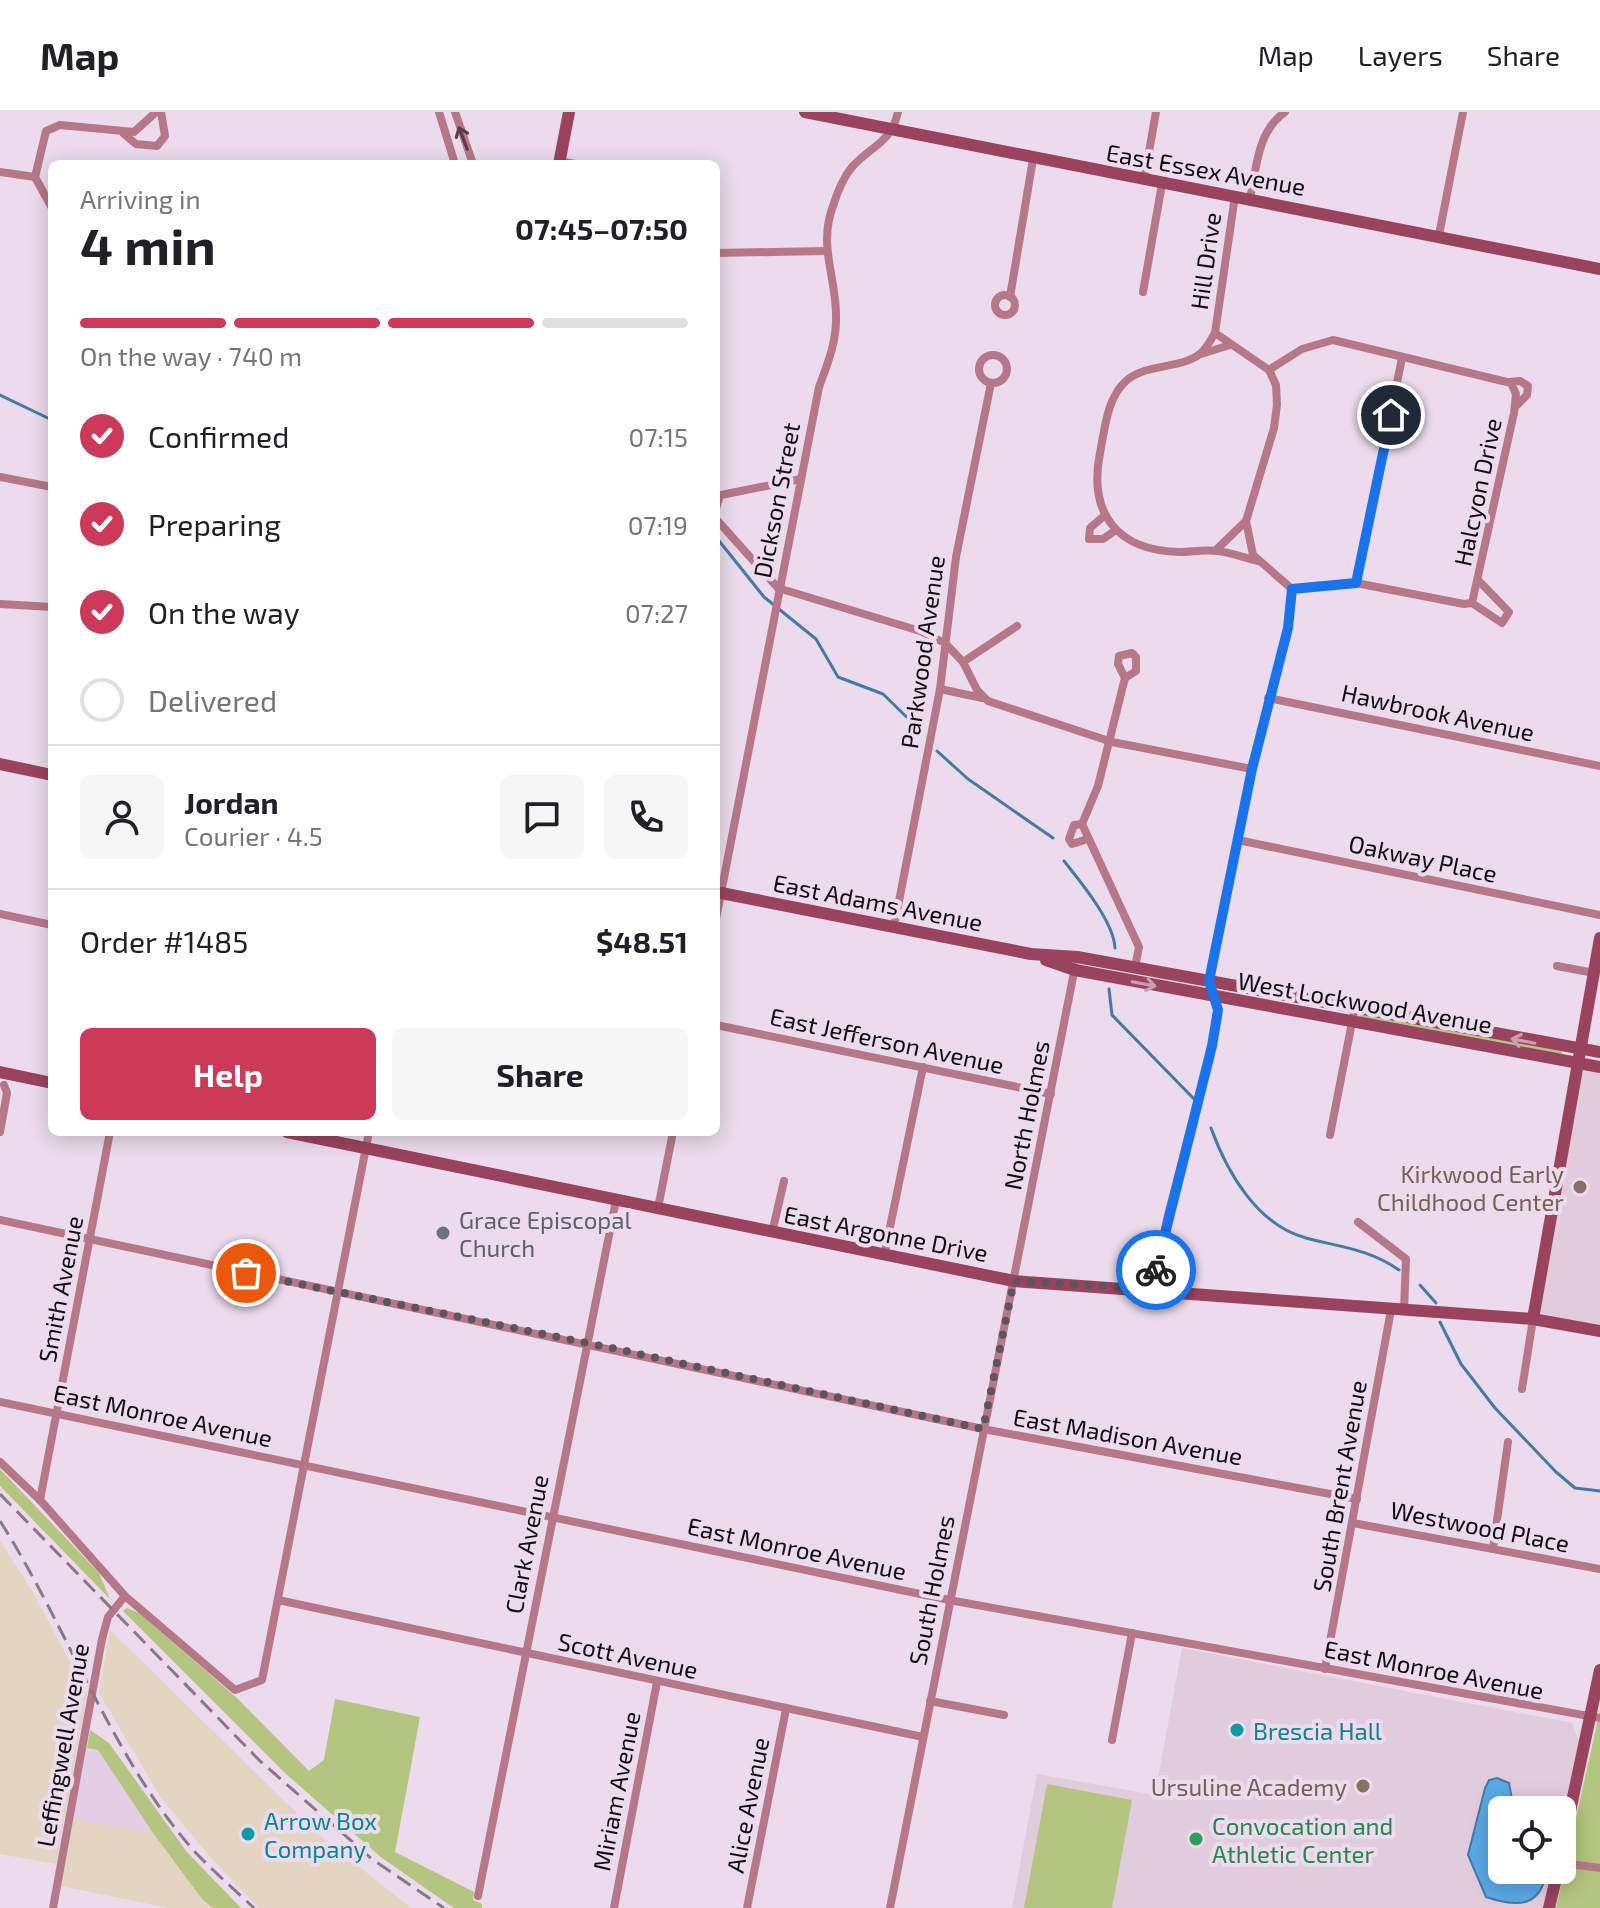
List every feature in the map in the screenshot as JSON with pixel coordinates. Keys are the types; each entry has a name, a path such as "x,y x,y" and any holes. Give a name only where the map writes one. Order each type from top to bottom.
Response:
{"street":[{"path":"123,133 136,144 157,146 165,136 158,112"},
{"path":"48,201 35,177 46,131 60,125 123,133 145,126 158,112"},
{"path":"439,112 454,160"},
{"path":"455,112 472,160"},
{"path":"559,160 569,112"},
{"name":"East Essex Avenue","path":"805,112 1600,269"},
{"path":"894,130 898,112"},
{"path":"1144,180 1156,112"},
{"name":"Hill Drive","path":"1250,198 1263,136 1271,122 1285,112"},
{"path":"1439,235 1463,112"},
{"name":"Dickson Street","path":"720,888 819,387 836,331 837,311 825,251 832,208 852,167 894,130"},
{"path":"1010,297 1033,159"},
{"path":"0,172 35,177"},
{"path":"1143,292 1162,184"},
{"name":"Hill Drive","path":"1200,354 1215,333 1235,196"},
{"path":"720,253 825,251"},
{"name":"Hill Drive","path":"1215,333 1269,370"},
{"path":"1479,581 1507,609 1507,618 1497,622 1472,603 1356,583 1292,589 1258,561 1250,546 1246,521 1274,428 1276,385 1269,370 1302,349 1333,340 1512,385 1520,381 1528,386 1527,395 1515,407"},
{"path":"1230,345 1136,374 1117,392 1109,410 1096,472 1097,492 1105,515 1116,530 1151,548 1178,552 1216,550 1258,561"},
{"path":"1356,583 1402,358"},
{"name":"Parkwood Avenue","path":"894,927 940,689 956,557 991,383"},
{"name":"Halcyon Drive","path":"1472,603 1515,407 1512,385"},
{"path":"0,477 48,486"},
{"path":"720,496 801,479"},
{"path":"1105,515 1090,528 1089,539 1103,539 1116,530"},
{"path":"1216,550 1246,521"},
{"path":"720,523 778,588 920,631 945,643 963,662 983,698"},
{"path":"1153,1289 1170,1203 1212,1046 1218,1010 1209,981 1252,769 1288,628 1292,589"},
{"path":"0,604 48,607"},
{"path":"963,662 1017,626"},
{"path":"1125,678 1112,742 1082,824 1139,947 1135,967"},
{"path":"940,689 983,698 1112,742 1252,769"},
{"name":"Hawbrook Avenue","path":"1268,698 1600,766"},
{"path":"0,764 48,774"},
{"path":"1082,824 1074,825 1069,839 1072,844 1088,839"},
{"name":"Oakway Place","path":"1238,840 1600,915"},
{"name":"East Adams Avenue","path":"720,893 1076,964"},
{"path":"0,914 48,924"},
{"path":"1522,1389 1600,938"},
{"name":"West Lockwood Avenue","path":"1076,964 1135,967 1355,1007 1578,1056 1600,1067"},
{"name":"West Lockwood Avenue","path":"1076,964 1214,997 1351,1023 1578,1056 1600,1052"},
{"name":"North Holmes","path":"1014,1281 1076,964"},
{"path":"1557,966 1594,973"},
{"path":"1330,1135 1355,1007"},
{"name":"East Jefferson Avenue","path":"720,1026 1051,1094"},
{"path":"883,1257 923,1067"},
{"path":"0,1132 7,1093 2,1081 48,1083"},
{"name":"Smith Avenue","path":"40,1500 109,1136"},
{"name":"East Argonne Drive","path":"306,1136 883,1257 1014,1281 1533,1319 1600,1331"},
{"path":"0,1462 40,1500 125,1596 235,1690 262,1680 368,1136"},
{"path":"658,1208 672,1136"},
{"path":"772,1233 784,1181"},
{"name":"Clark Avenue","path":"478,1896 616,1200"},
{"name":"East Madison Avenue","path":"0,1220 586,1342 983,1429 1357,1499"},
{"name":"South Brent Avenue","path":"1325,1669 1406,1259 1358,1222"},
{"name":"South Holmes","path":"890,1908 1014,1281"},
{"name":"East Monroe Avenue","path":"0,1402 949,1600 1595,1718"},
{"path":"1493,1549 1508,1442"},
{"name":"Westwood Place","path":"1353,1523 1600,1569"},
{"name":"Leffingwell Avenue","path":"53,1908 102,1639 108,1617 125,1596"},
{"name":"Scott Avenue","path":"278,1600 923,1737"},
{"path":"1112,1740 1132,1633"},
{"path":"1575,1796 1595,1718 1600,1670"},
{"name":"Miriam Avenue","path":"614,1908 657,1682"},
{"path":"930,1701 1004,1715"},
{"name":"Alice Avenue","path":"747,1908 786,1709"},
{"path":"1576,1865 1600,1868"},
{"path":"1549,1908 1555,1884"}],"shaded area":[{"name":"Kirkwood Early Childhood Center","path":"1587,1070 1600,1072 1600,1326 1540,1313 1580,1074"},
{"path":"0,1541 34,1594 87,1694 56,1864 0,1854"},
{"path":"110,1630 319,1835 411,1908 259,1908 213,1860 161,1798 99,1693"},
{"name":"Ursuline Academy","path":"1182,1648 1572,1723 1579,1741 1567,1796 1488,1796 1488,1884 1548,1884 1543,1908 1012,1908 1037,1774 1155,1795"},
{"path":"87,1748 98,1750 153,1833 73,1819"},
{"path":"73,1819 153,1833 202,1899 213,1908 169,1908 61,1886"}],"green space":[{"path":"1362,1013 1562,1051 1562,1054 1358,1018"},
{"path":"0,1469 99,1573 110,1599 0,1486"},
{"path":"127,1608 139,1613 237,1698 309,1771 324,1760 335,1699 420,1717 395,1852 474,1892 473,1900 482,1904 482,1908 454,1908 382,1858 286,1774 123,1611"},
{"path":"1600,1710 1600,1908 1556,1908 1561,1884 1576,1884 1576,1818"},
{"path":"90,1730 109,1743 186,1851 241,1908 213,1908 202,1899 153,1833 98,1750 87,1748"},
{"path":"1047,1784 1132,1800 1112,1908 1024,1908"}],"water":[{"path":"1497,1778 1509,1783 1511,1796 1488,1796 1488,1884 1543,1884 1534,1898 1527,1902 1509,1903 1486,1897 1468,1855 1489,1780"}],"waterway":[{"path":"0,395 48,418"},
{"path":"720,542 764,597 816,639 838,677 883,694 920,730"},
{"path":"937,751 968,779 1053,838"},
{"path":"1064,861 1103,914 1115,948"},
{"path":"1109,989 1112,1015 1194,1099"},
{"path":"1211,1128 1235,1179 1273,1222 1306,1238 1365,1253 1399,1270"},
{"path":"1420,1285 1436,1303"},
{"path":"1440,1322 1461,1364 1495,1408 1575,1488 1600,1491"}],"railway":[{"path":"0,1494 260,1761 372,1859 444,1908"},
{"path":"0,1521 115,1735 166,1817 196,1853 254,1908"}],"way so far":[{"path":"246,1273 983,1429 1014,1281 1153,1289 1156,1270"}],"place":[{"name":"Kirkwood Early Childhood Center","path":"1580,1187"},
{"name":"Grace Episcopal Church","path":"443,1233"},
{"name":"Brescia Hall","path":"1237,1730"},
{"name":"Ursuline Academy","path":"1363,1786"},
{"name":"Arrow Box Company","path":"248,1834"},
{"name":"Convocation and Athletic Center","path":"1196,1839"}],"route":[{"path":"1156,1270 1178,1172 1202,1095 1212,1046 1218,1010 1209,981 1252,769 1288,628 1292,589 1356,583 1391,415"}]}
